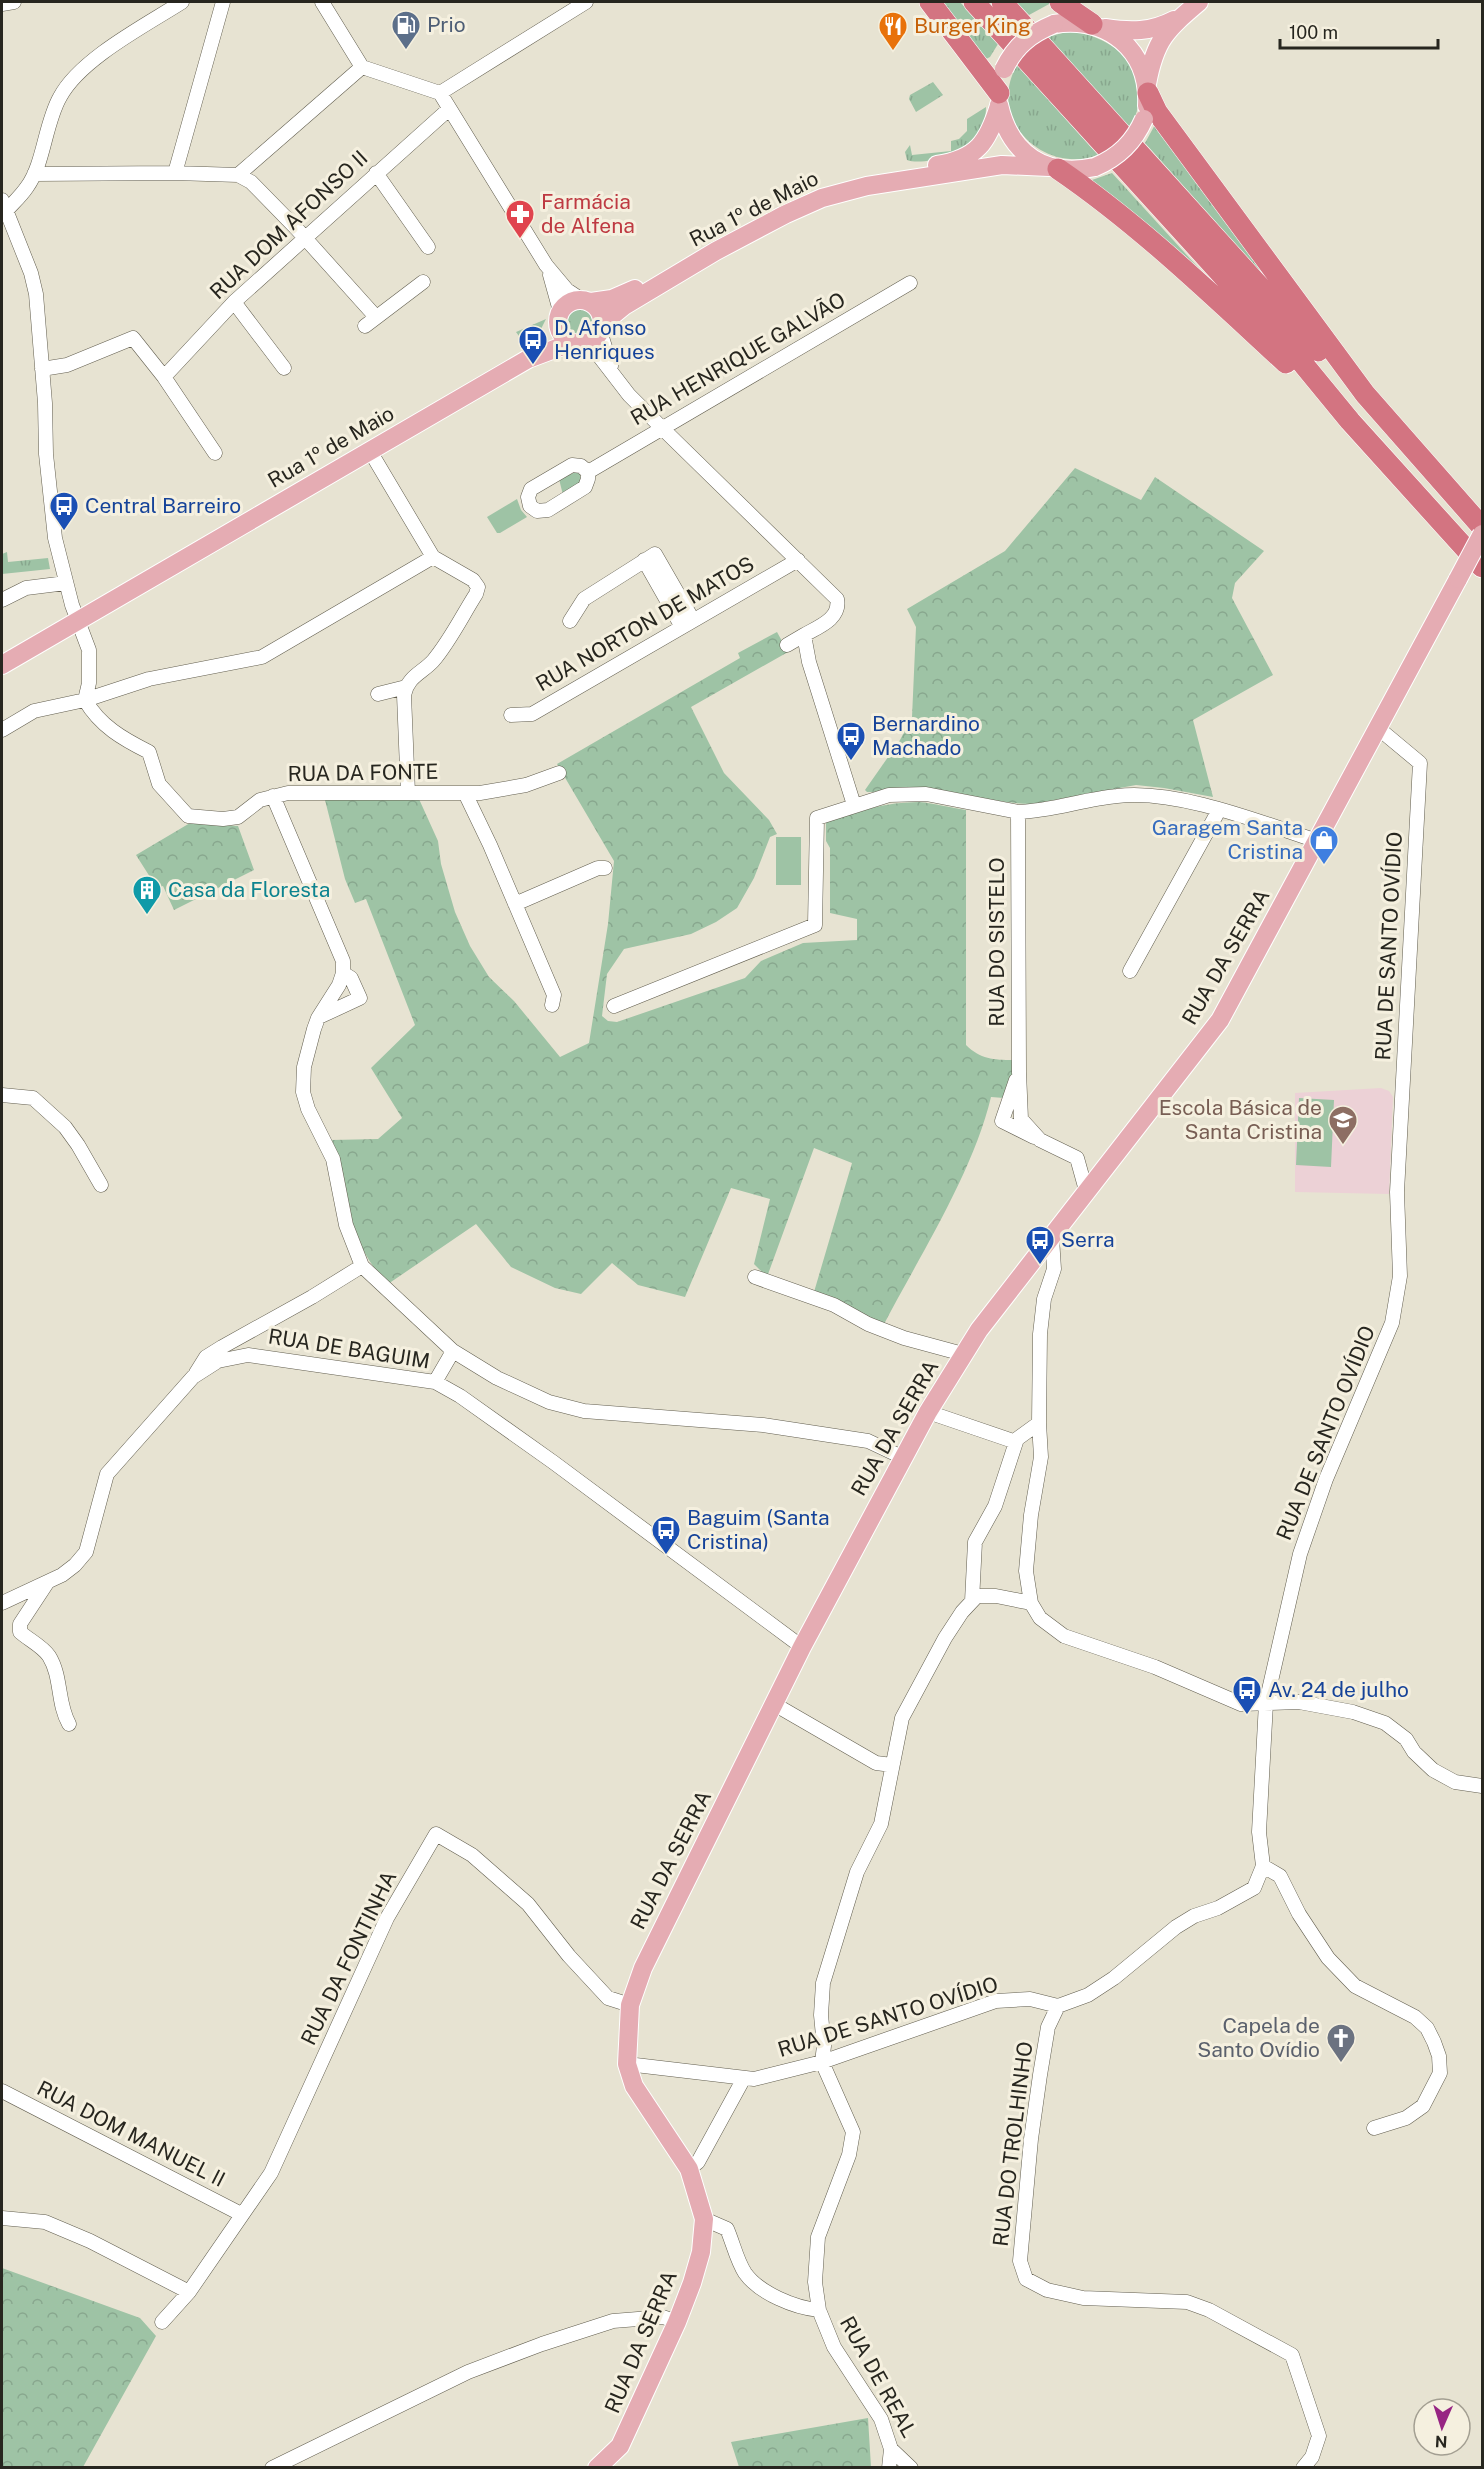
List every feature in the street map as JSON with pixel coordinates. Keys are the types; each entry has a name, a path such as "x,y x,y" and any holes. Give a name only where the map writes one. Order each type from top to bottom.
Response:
{"highway":[{"path":"930,2 999,99"},
{"path":"974,2 1304,365 1350,421 1482,567"},
{"path":"1002,2 1321,354 1365,394"},
{"path":"1060,2 1098,26"},
{"path":"1147,90 1157,112 1365,394 1482,527"},
{"path":"1054,168 1101,198 1139,230 1350,421"}],"main road":[{"path":"1181,16 1150,30 1126,31 1072,21 1054,24 1032,34 1011,56 1004,69 999,99 1005,126 1015,143 1035,160 1054,168 1081,170 1095,167 1108,162 1123,151 1137,134 1144,119 1150,66 1159,42 1181,16 1199,2"},
{"path":"1098,26 1129,47 1139,63 1147,90"},
{"name":"Rua 1º de Maio","path":"587,301 612,299 629,293 791,200 841,183 950,163 976,152 992,130 999,99"},
{"name":"Rua 1º de Maio","path":"601,328 624,306 716,251 822,198 867,186 1002,165 1054,168"},
{"path":"587,301 600,312 601,328 591,342 581,344 565,339 561,333 559,315 570,302 587,301"},
{"name":"Rua 1º de Maio","path":"528,359 544,341 559,315"},
{"name":"Rua 1º de Maio","path":"2,665 528,359 561,347 581,344"},
{"name":"RUA DA SERRA","path":"597,2468 620,2446 677,2322 701,2252 704,2219 689,2169 634,2086 627,2064 630,2005 642,1968 802,1647 928,1412 979,1330 1220,1020 1482,534"}],"street":[{"path":"2,4 14,2"},
{"path":"85,700 89,683 89,650 66,584 56,538 46,454 36,294 31,273 3,208 27,187 34,174 51,116 60,95 75,76 92,61 182,2"},
{"path":"175,173 223,2"},
{"path":"322,2 362,67 440,93 546,265 567,290 587,301"},
{"path":"440,93 586,2"},
{"path":"238,175 362,67"},
{"name":"RUA DOM AFONSO II","path":"164,377 234,302 376,172 449,109"},
{"path":"376,172 428,247"},
{"path":"34,174 238,175 251,182 305,237 376,316"},
{"path":"546,265 559,315"},
{"path":"365,326 423,282"},
{"name":"RUA HENRIQUE GALVÃO","path":"588,472 910,283"},
{"path":"234,302 284,368"},
{"path":"601,328 615,376"},
{"path":"42,369 66,365 133,338 164,377 215,453"},
{"path":"581,344 599,356 629,395 837,599 836,614 787,645"},
{"path":"370,451 433,556 473,580 478,587 476,594 433,661 413,676 406,687 404,695 408,793"},
{"path":"570,621 584,598 655,554 687,624"},
{"path":"2,730 34,711 85,700 149,679 262,657 433,556"},
{"name":"RUA NORTON DE MATOS","path":"511,715 532,714 798,560"},
{"path":"2,600 26,588 66,584"},
{"path":"804,635 809,662 854,805"},
{"path":"378,694 406,687"},
{"name":"RUA DA FONTE","path":"85,700 92,711 112,731 149,752 159,784 188,816 223,819 237,817 260,800 288,793 465,793 509,789 559,772"},
{"name":"RUA DE SANTO OVÍDIO","path":"1263,1866 1259,1832 1266,1703 1300,1554 1326,1479 1392,1323 1400,1276 1397,1192 1420,763 1378,728"},
{"path":"465,793 554,995 552,1005"},
{"path":"614,1006 815,925 817,818 889,795 926,794 1018,812 1034,812 1118,795 1173,800 1219,810 1317,841"},
{"path":"273,796 343,961 343,973 339,985 318,1018 304,1067 303,1092 308,1110 333,1159 346,1224 362,1266 453,1352 521,1391 549,1402 584,1411 763,1425 868,1441 902,1457"},
{"path":"1130,971 1219,810"},
{"name":"RUA DO SISTELO","path":"1018,812 1021,1119 1040,1140"},
{"path":"515,903 598,868 605,868"},
{"path":"318,1018 360,998 351,978 343,973"},
{"name":"RUA DO SISTELO","path":"1019,1072 1002,1121 1077,1158 1087,1194"},
{"path":"2,1095 33,1098 65,1127 101,1185"},
{"path":"1052,1238 1054,1269 1044,1299 1040,1334 1041,1457 1031,1515 1026,1571 1031,1603 1040,1618 1064,1636 1155,1667 1241,1704 1310,1704 1353,1712 1384,1723 1406,1739 1414,1752 1433,1770 1455,1782 1482,1786"},
{"path":"193,1377 206,1357 362,1266"},
{"path":"755,1277 834,1305 868,1324 904,1338 963,1354"},
{"path":"435,1382 453,1352"},
{"name":"RUA DE BAGUIM","path":"2,1603 75,1565 86,1552 107,1474 193,1377 218,1361 248,1355 435,1382 460,1396 553,1462 802,1647"},
{"path":"928,1412 1016,1442"},
{"path":"972,1601 975,1542 995,1506 1017,1439 1039,1423"},
{"path":"48,1581 20,1624 20,1632 48,1654 59,1682 63,1713 69,1724"},
{"path":"822,2062 823,1983 857,1872 881,1824 902,1718 945,1638 962,1612 977,1596 996,1596 1031,1603"},
{"path":"774,1704 876,1763 892,1765"},
{"name":"RUA DA FONTINHA","path":"162,2322 189,2292 271,2173 387,1918 436,1834 472,1855 528,1904 569,1956 608,1998 630,2005"},
{"path":"1058,2006 1088,1995 1114,1978 1176,1927 1194,1916 1218,1908 1254,1888 1263,1866 1280,1876 1299,1914 1328,1958 1355,1986 1415,2017 1426,2028 1434,2042 1439,2056 1440,2073 1423,2106 1406,2118 1374,2128"},
{"name":"RUA DE SANTO OVÍDIO","path":"627,2064 754,2079 822,2062 996,2001 1030,1999 1058,2006"},
{"name":"RUA DO TROLHINHO","path":"1058,2006 1048,2027 1031,2139 1020,2261 1026,2279 1047,2290 1083,2298 1187,2302 1209,2310 1292,2355 1319,2436 1312,2457 1303,2468"},
{"name":"RUA DE REAL","path":"822,2062 853,2132 849,2155 818,2237 815,2282 819,2310 834,2347 881,2419 891,2449 911,2468"},
{"path":"689,2169 698,2162 744,2078"},
{"name":"RUA DOM MANUEL II","path":"2,2091 241,2214"},
{"path":"2,2218 45,2222 90,2241 189,2292"},
{"path":"704,2219 727,2229 746,2273 772,2296 809,2309 819,2310"},
{"path":"272,2468 468,2372 542,2344 613,2321 663,2317 677,2322"},
{"path":"889,2468 891,2449"}],"shaded area":[{"name":"Escola Básica de Santa Cristina","path":"1381,1088 1389,1091 1393,1097 1389,1194 1295,1192 1295,1093"}],"green space":[{"path":"943,2 960,2 998,44 990,57 986,59"},
{"path":"1016,2 1050,2 1051,3 1029,15"},
{"path":"1069,31 1088,35 1104,42 1118,51 1129,63 1136,76 1139,92 1137,109 1130,128 1048,37"},
{"path":"1017,65 1098,155 1077,159 1058,157 1040,150 1025,138 1015,122 1009,105 1009,85"},
{"path":"933,82 943,95 916,112 909,99 910,95"},
{"path":"986,107 981,130 969,146 952,155 932,160 907,160 905,152 910,145 912,155 951,151 951,141 959,139 967,131 967,119"},
{"path":"1157,121 1287,302 1145,143"},
{"path":"1112,173 1226,298 1092,180"},
{"path":"580,306 591,311 596,322 591,333 580,338 569,333 564,322 569,311"},
{"path":"546,319 538,335 527,347 516,332"},
{"path":"1075,468 1141,500 1155,477 1264,551 1235,583 1232,598 1273,675 1193,720 1213,797 1136,785 1033,804 1006,802 919,787 867,792 865,790 900,740 912,717 916,627 907,609 1005,551"},
{"path":"576,472 580,474 581,482 563,495 559,479"},
{"path":"517,499 521,510 527,517 497,533 487,517"},
{"path":"7,552 8,562 48,558 50,569 2,574 2,554"},
{"path":"777,632 788,652 691,707 724,773 769,820 777,834 770,837 754,878 737,908 716,922 691,934 624,949 607,974 602,1016 608,1021 617,1022 745,978 761,961 803,943 857,940 857,919 830,913 830,848 826,841 826,822 871,808 907,802 966,810 966,1045 988,1058 1013,1060 1014,1076 1004,1098 991,1097 983,1126 958,1185 883,1326 814,1292 852,1163 814,1148 767,1277 754,1264 770,1199 731,1188 685,1297 638,1285 612,1263 581,1294 555,1288 511,1267 476,1224 388,1284 370,1262 353,1228 332,1140 378,1139 402,1118 371,1068 415,1025 366,899 355,903 345,879 325,800 419,799 438,841 441,864 455,912 470,946 489,977 514,1001 560,1057 589,1043 608,924 614,861 557,764 740,658 738,653"},
{"path":"190,823 238,826 254,870 174,910 163,886 157,888 136,855"},
{"path":"776,837 801,837 801,885 776,885"},
{"path":"1299,1098 1334,1100 1331,1167 1296,1165"},
{"path":"2,2268 140,2318 156,2336 83,2467 2,2467"},
{"path":"868,2418 871,2467 739,2467 731,2442"}],"place":[{"name":"Prio","path":"406,50"},
{"name":"Burger King","path":"893,52"},
{"name":"Farmácia de Alfena","path":"520,240"},
{"name":"D. Afonso Henriques","path":"533,366"},
{"name":"Central Barreiro","path":"64,532"},
{"name":"Bernardino Machado","path":"851,762"},
{"name":"Garagem Santa Cristina","path":"1324,866"},
{"name":"Casa da Floresta","path":"147,916"},
{"name":"Escola Básica de Santa Cristina","path":"1343,1146"},
{"name":"Serra","path":"1040,1266"},
{"name":"Baguim (Santa Cristina)","path":"666,1556"},
{"name":"Av. 24 de julho","path":"1247,1716"},
{"name":"Capela de Santo Ovídio","path":"1341,2064"}]}
